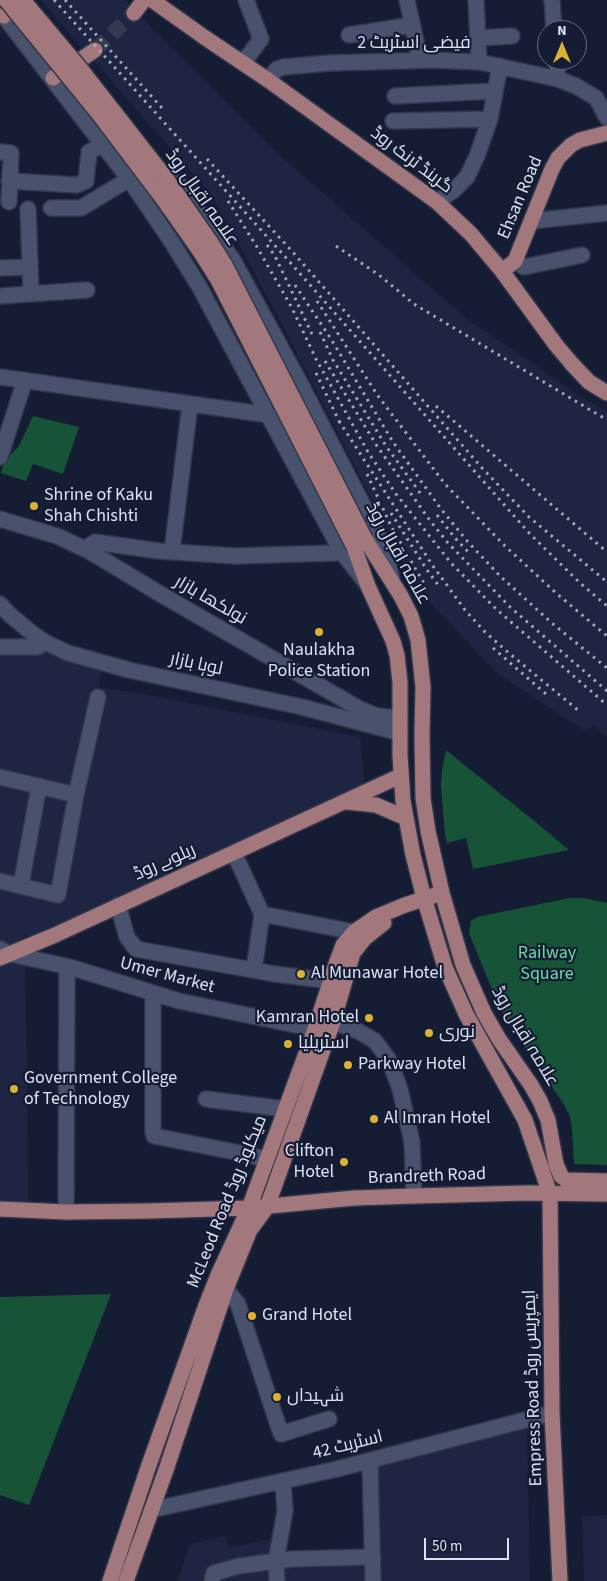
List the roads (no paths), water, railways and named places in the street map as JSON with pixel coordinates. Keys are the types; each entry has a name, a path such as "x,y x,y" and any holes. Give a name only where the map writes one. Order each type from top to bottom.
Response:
{"main road":[{"name":"علامہ اقبال روڈ","path":"6,0 116,136 199,250 218,280 353,545 394,584 401,596 418,640 422,663 423,798 428,832 463,965 484,1013 499,1039 531,1084 540,1101 548,1120 556,1164 561,1176 566,1180 607,1181"},
{"name":"علامہ اقبال روڈ","path":"23,0 80,68 166,178 225,265 353,545 368,586 393,641 397,656 400,682 400,776 406,818 413,855 445,967 470,1022 525,1120 550,1194"},
{"path":"1,12 23,0"},
{"path":"134,13 144,0"},
{"name":"گرینڈ ٹرنک روڈ","path":"152,0 268,80 438,202 471,234 502,271 566,358 589,382 607,393"},
{"path":"53,78 95,50"},
{"name":"Ehsan Road","path":"502,271 515,261 558,158 571,145 580,140 607,133"},
{"name":"ریلوے روڈ","path":"3,954 234,853 400,776"},
{"name":"ریلوے روڈ","path":"346,802 376,805 406,818"},
{"name":"McLeod Road میکلوڈ روڈ","path":"126,1581 166,1470 226,1289 250,1230 267,1207 332,1022 353,953 370,933 384,923 426,903 444,897"},
{"name":"McLeod Road میکلوڈ روڈ","path":"110,1581 149,1465 215,1284 249,1208 315,1029 343,946 354,932 376,917 390,910 426,903"},
{"name":"Brandreth Road","path":"0,1210 66,1212 249,1208 354,1198 527,1193 607,1194"},
{"name":"Empress Road ایمپریس روڈ","path":"550,1194 552,1413 560,1581"},
{"path":"149,1465 166,1470"}],"street":[{"path":"28,0 81,60 170,172 233,260 297,377 382,542 394,584"},
{"path":"243,63 261,39 246,0"},
{"path":"407,0 420,60"},
{"path":"476,0 479,62"},
{"path":"552,0 553,20"},
{"path":"1,12 130,179 199,286 269,416 353,545 336,553 235,556 172,552 95,542 85,549"},
{"path":"349,35 412,25"},
{"path":"478,38 512,36"},
{"name":"فیضی اسٹریٹ 2","path":"268,80 277,69 284,67 330,63 420,60 479,62 558,79 587,91 596,98 607,118"},
{"path":"438,202 467,177 490,119 500,66"},
{"path":"557,70 558,79"},
{"path":"395,96 494,91"},
{"path":"393,121 490,119"},
{"path":"10,181 77,185 86,181 89,152 103,144"},
{"path":"0,152 11,153 8,202"},
{"path":"52,208 80,208 130,179"},
{"path":"28,209 31,294"},
{"path":"532,221 607,213"},
{"path":"515,261 524,267 582,255"},
{"path":"0,268 30,267"},
{"path":"0,296 88,290"},
{"path":"0,377 269,416"},
{"path":"0,457 25,380"},
{"path":"172,552 190,404"},
{"name":"نولکھا بازار","path":"0,519 57,536 85,549 360,708 400,725"},
{"name":"لوہا بازار","path":"0,604 18,622 45,642 68,653 96,662 302,707 400,725"},
{"path":"0,647 38,647 45,642"},
{"path":"0,881 58,895 76,795 98,697"},
{"path":"0,777 76,795"},
{"path":"20,886 40,786"},
{"path":"234,853 262,914 254,970"},
{"path":"118,905 127,937 136,948 331,982"},
{"path":"262,914 354,932"},
{"name":"Umer Market","path":"3,954 67,967 187,1003 315,1029"},
{"path":"66,1212 67,967"},
{"path":"153,993 152,1132 154,1136 266,1159"},
{"path":"332,1022 358,1031 375,1041 389,1060 400,1090 412,1142 414,1196"},
{"path":"206,1099 285,1109"},
{"path":"226,1289 238,1304 281,1434 329,1419"},
{"name":"اسٹریٹ 42","path":"151,1510 370,1461 552,1413"},
{"path":"370,1461 373,1581"},
{"path":"277,1581 276,1561 285,1511 283,1481"},
{"path":"212,1581 214,1573 239,1566 292,1559 373,1557"}],"tunnel":[{"path":"95,50 134,13"}],"railway":[{"path":"54,0 288,260 530,534 580,583 607,606"},
{"path":"65,0 162,108"},
{"path":"207,159 291,250 483,469 529,517 607,582"},
{"path":"228,201 292,308 316,359 368,452 396,494 451,563 496,609 607,705"},
{"path":"267,245 275,256 312,334"},
{"path":"336,246 379,275 414,304 607,420"},
{"path":"295,285 331,339 393,442 441,509 468,542 501,577 553,624 607,668"},
{"path":"317,301 378,396 445,484 505,546 607,636"},
{"path":"320,332 333,360 386,446 423,497"},
{"path":"325,361 377,446 448,543 510,607 607,691"},
{"path":"316,373 341,425"},
{"path":"436,406 607,552"},
{"path":"339,421 433,566 465,610 485,632 579,711"},
{"path":"367,474 391,526 426,587"},
{"path":"391,513 439,586"},
{"path":"437,515 471,555"},
{"path":"493,648 546,694"}],"place":[{"name":"Shrine of Kaku Shah Chishti","path":"34,506"},
{"name":"Naulakha Police Station","path":"319,632"},
{"name":"Al Munawar Hotel","path":"301,974"},
{"name":"Kamran Hotel","path":"369,1018"},
{"name":"نوری","path":"429,1033"},
{"name":"اسٹریلیا","path":"288,1044"},
{"name":"Parkway Hotel","path":"348,1065"},
{"name":"Government College of Technology","path":"14,1089"},
{"name":"Al Imran Hotel","path":"374,1119"},
{"name":"Clifton Hotel","path":"344,1162"},
{"name":"Grand Hotel","path":"252,1316"},
{"name":"شہیداں","path":"277,1397"}],"park label":[{"name":"Railway Square","path":"547,964"}]}
